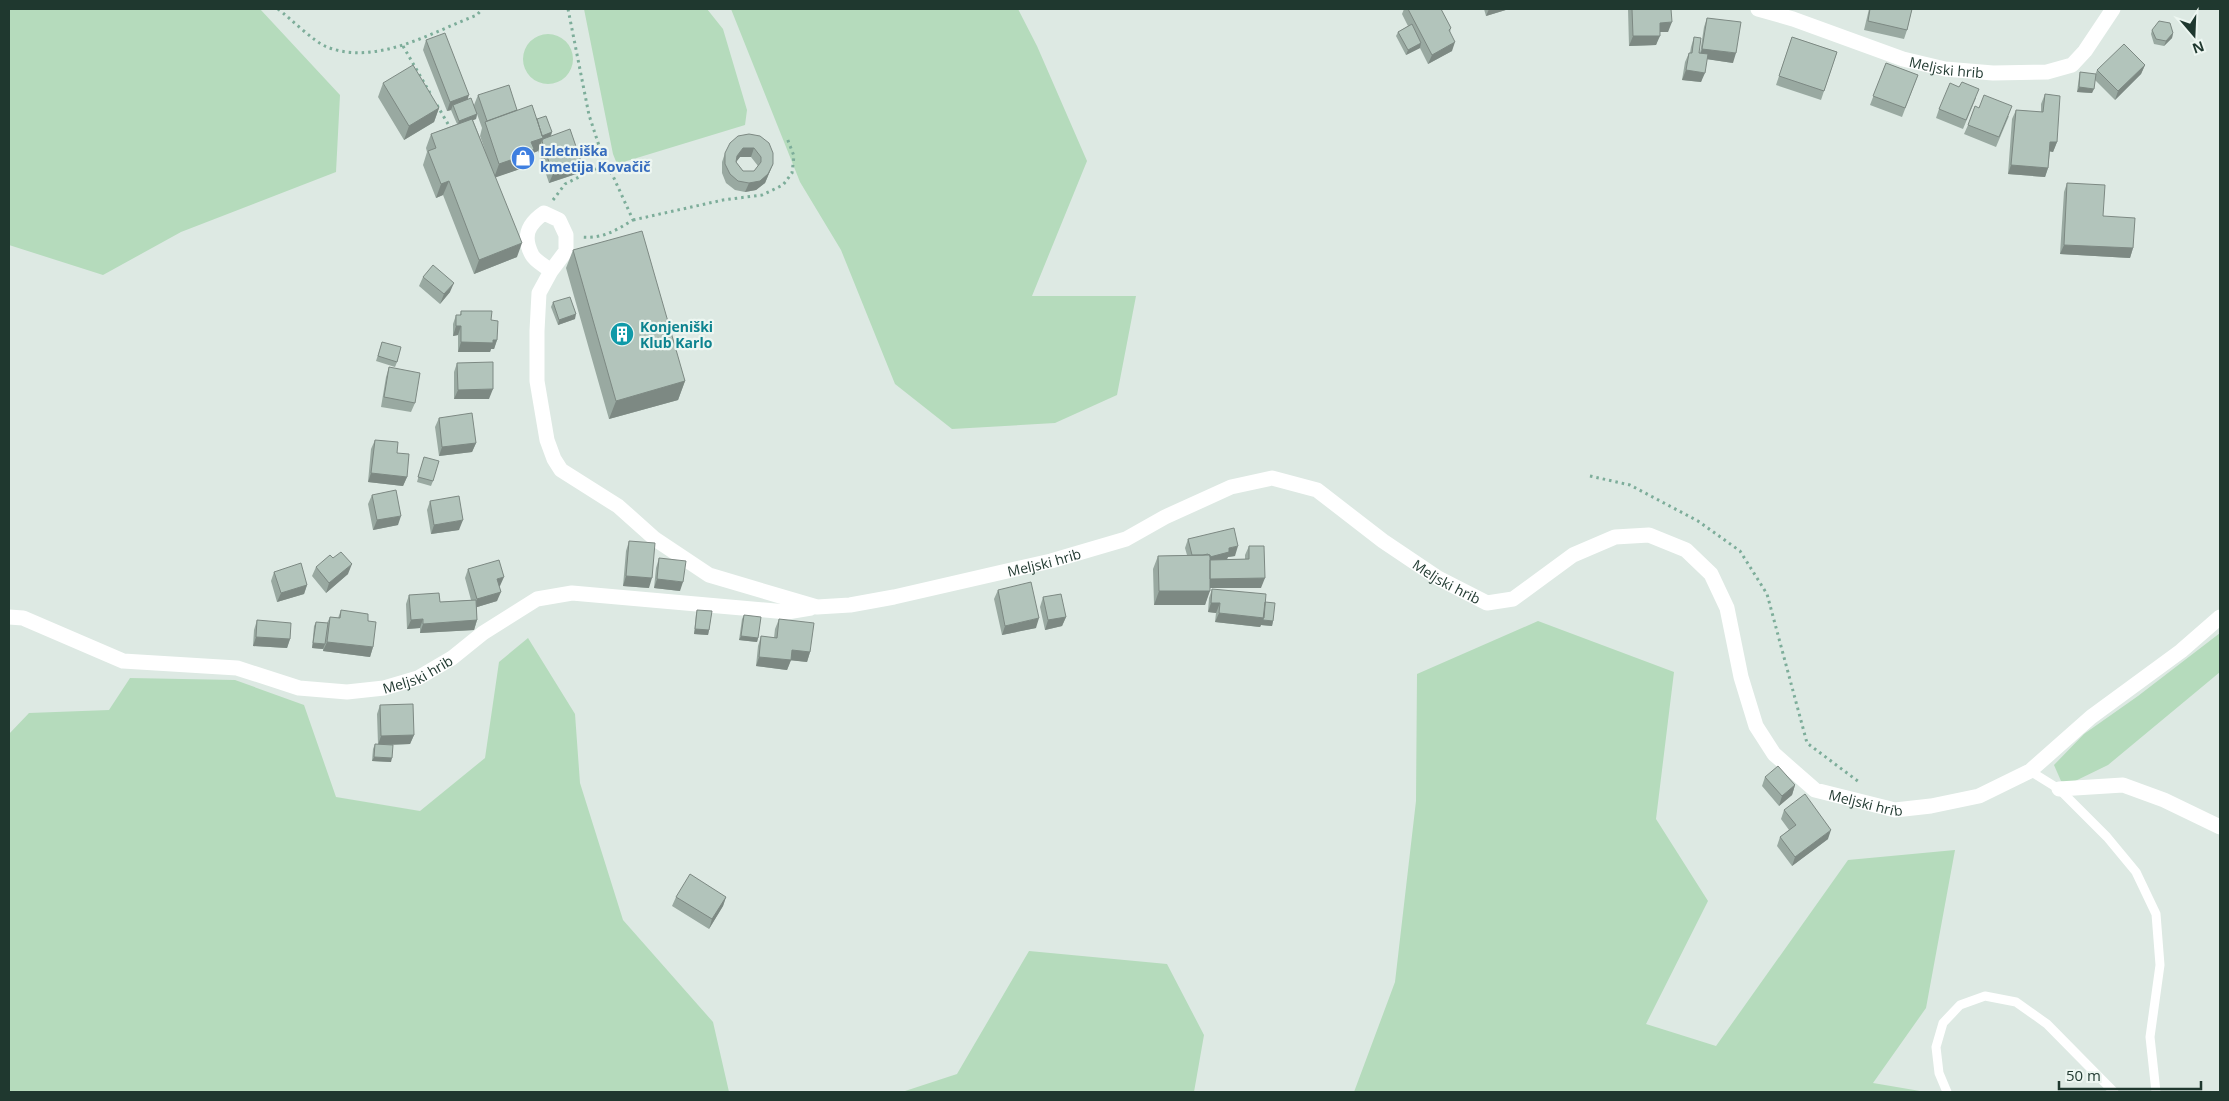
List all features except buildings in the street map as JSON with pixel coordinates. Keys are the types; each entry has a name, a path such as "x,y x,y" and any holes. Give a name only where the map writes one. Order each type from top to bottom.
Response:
{"street":[{"name":"Meljski hrib","path":"1758,9 1793,19 1903,58 1945,69 1993,73 2047,72 2072,65 2085,51 2113,9"},
{"path":"551,271 532,256 527,235 531,222 544,213 559,220 566,235"},
{"name":"Meljski hrib","path":"566,235 566,250 551,271 539,293 537,381 547,440 554,459 561,470 618,506 655,539 709,575 817,607"},
{"name":"Meljski hrib","path":"9,617 23,618 123,661 237,668 299,688 347,692 384,688 418,678 452,658 483,633 537,599 572,593 787,612 817,607 850,605 894,597 1051,560 1126,539 1165,517 1231,486 1272,478 1317,490 1383,541 1430,573 1487,603 1513,599 1573,555 1615,536 1649,535 1686,550 1710,574 1727,608 1741,677 1756,726 1774,754 1815,790 1895,810 1931,806 1979,796 2030,771 2091,717 2181,651 2220,617"},
{"path":"2059,788 2123,785 2164,800 2220,827"}],"lane":[{"path":"2030,771 2059,788 2108,838 2136,872 2156,914 2160,965 2150,1037 2156,1092"},
{"path":"1947,1092 1939,1073 1936,1047 1943,1023 1960,1005 1985,996 2016,1002 2047,1024 2114,1092"}],"path":[{"path":"278,9 325,46 355,54 403,46 477,15 482,9"},
{"path":"568,9 589,115 605,164 613,176 633,220"},
{"path":"403,46 448,124"},
{"path":"566,235 594,238 611,234 633,220 706,203 762,195 783,185 792,173 794,156 787,138"},
{"path":"544,213 565,184 605,164"},
{"path":"1590,476 1630,485 1698,521 1740,551 1767,594 1807,743 1866,788"}],"green space":[{"path":"9,9 260,9 340,95 336,172 181,232 103,275 9,245"},
{"path":"584,9 707,9 723,29 747,110 745,125 617,164 613,154"},
{"path":"731,9 1018,9 1037,46 1087,161 1032,296 1136,296 1117,395 1055,423 952,429 895,384 841,250 800,182"},
{"path":"543,34 553,34 566,41 573,54 573,64 566,77 553,84 543,84 534,80 527,73 523,64 523,54 527,45 534,38"},
{"path":"1538,621 1674,672 1656,819 1708,901 1646,1024 1716,1046 1848,860 1955,850 1926,1008 1873,1083 1926,1092 1354,1092 1395,982 1416,801 1417,674"},
{"path":"2220,633 2220,672 2108,765 2069,784 2061,781 2054,765 2084,734 2138,696"},
{"path":"528,638 575,714 580,783 623,920 713,1022 729,1092 9,1092 9,734 29,713 109,710 130,678 235,680 304,705 336,797 420,811 485,758 499,662"},
{"path":"1029,951 1167,964 1204,1035 1194,1092 902,1092 957,1074"}],"place":[{"name":"Izletniška kmetija Kovačič","path":"523,158"},
{"name":"Konjeniški Klub Karlo","path":"622,334"}]}
